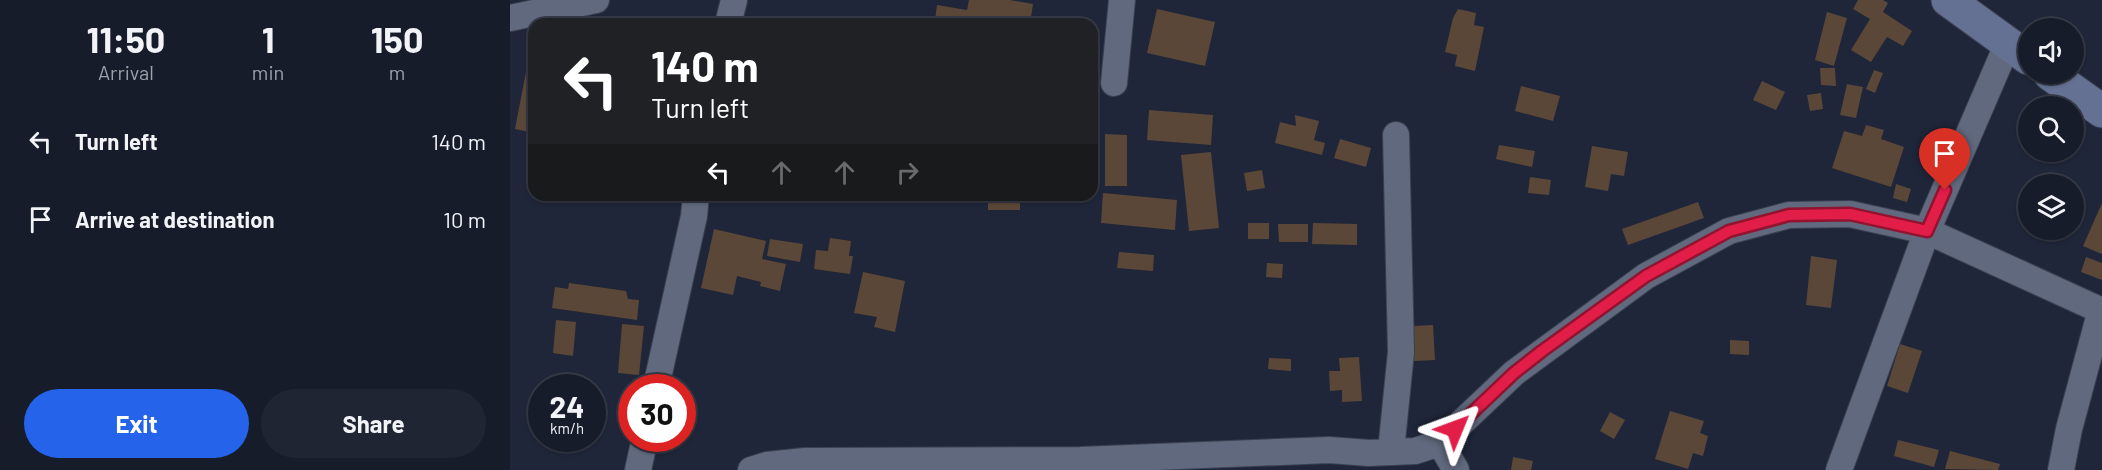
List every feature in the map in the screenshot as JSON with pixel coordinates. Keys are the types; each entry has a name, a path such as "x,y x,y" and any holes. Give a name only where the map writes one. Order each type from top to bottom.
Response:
{"street":[{"path":"510,18 596,0"},
{"path":"730,18 734,0"},
{"path":"1114,83 1122,0"},
{"path":"1839,470 1927,231 2018,51 1947,0"},
{"path":"2064,84 2102,111"},
{"path":"1391,451 1401,352 1396,135"},
{"path":"659,374 695,201"},
{"path":"751,470 767,465 804,461 1080,460 1329,450 1369,453 1414,451 1440,443 1514,373 1646,276 1729,231 1789,215 1850,214 1927,231 2101,310 2069,429 2061,470"},
{"path":"1440,443 1456,470"},
{"path":"638,470 642,452"}],"building":[{"path":"969,0 1010,0 1033,4 1031,18 935,18 937,5 967,10"},
{"path":"1858,0 1883,0 1888,3 1883,12 1912,31 1903,46 1887,37 1871,62 1851,50 1870,19 1853,9"},
{"path":"1157,9 1215,22 1205,66 1147,53"},
{"path":"1458,9 1476,13 1474,25 1484,27 1475,71 1455,66 1457,55 1445,52 1453,18"},
{"path":"1827,12 1847,18 1834,66 1815,60"},
{"path":"1820,68 1835,68 1836,86 1821,85"},
{"path":"1874,70 1883,73 1875,93 1866,89"},
{"path":"526,72 528,72 528,132 515,129"},
{"path":"1762,81 1785,92 1776,110 1753,100"},
{"path":"1847,84 1863,87 1856,118 1840,115"},
{"path":"1521,86 1560,96 1553,121 1515,111"},
{"path":"1821,93 1823,109 1810,111 1807,95"},
{"path":"1149,110 1213,115 1211,145 1147,140"},
{"path":"1295,115 1319,121 1314,140 1325,143 1322,155 1275,143 1280,122 1296,126"},
{"path":"1866,125 1884,130 1881,139 1904,147 1891,187 1832,168 1844,131 1862,136"},
{"path":"1105,134 1127,135 1127,186 1105,186"},
{"path":"1340,139 1371,148 1366,167 1334,158"},
{"path":"1499,145 1535,151 1532,167 1496,159"},
{"path":"1592,146 1628,152 1624,176 1611,174 1608,191 1585,187"},
{"path":"1211,152 1219,228 1189,231 1181,155"},
{"path":"1262,170 1265,188 1247,191 1244,173"},
{"path":"1530,177 1551,180 1549,195 1528,193"},
{"path":"1896,184 1911,189 1907,202 1893,198"},
{"path":"1103,193 1177,200 1175,230 1101,223"},
{"path":"988,201 1020,201 1020,210 988,210"},
{"path":"1025,201 1043,201 1043,203 1025,203"},
{"path":"1698,202 1704,218 1628,245 1622,229"},
{"path":"2102,203 2102,254 2083,246"},
{"path":"1248,223 1269,223 1269,239 1248,239"},
{"path":"1313,223 1357,224 1357,245 1312,244"},
{"path":"1278,224 1308,224 1308,242 1279,242"},
{"path":"714,229 766,241 762,259 786,264 780,291 760,286 761,282 737,276 733,295 701,288"},
{"path":"830,238 851,241 849,256 853,256 850,274 814,269 816,250 828,251"},
{"path":"770,239 803,244 800,262 767,256"},
{"path":"1119,252 1154,255 1153,271 1117,268"},
{"path":"1811,256 1837,260 1831,308 1806,305"},
{"path":"2086,257 2102,263 2102,280 2081,272"},
{"path":"1267,263 1283,264 1282,278 1266,277"},
{"path":"863,272 905,281 895,332 874,327 877,317 854,313"},
{"path":"569,283 626,291 628,299 639,300 637,320 552,308 555,287 568,289"},
{"path":"556,320 576,322 573,356 553,353"},
{"path":"622,324 644,326 639,374 618,373"},
{"path":"1433,325 1435,360 1414,361 1413,326"},
{"path":"1730,340 1749,341 1749,355 1730,354"},
{"path":"1900,344 1922,351 1908,393 1887,386"},
{"path":"1359,357 1362,401 1342,402 1342,390 1330,391 1329,371 1340,371 1339,358"},
{"path":"1269,358 1291,359 1291,371 1268,369"},
{"path":"1670,411 1704,421 1700,433 1708,436 1703,456 1693,453 1688,469 1655,459"},
{"path":"1610,412 1625,420 1614,439 1600,431"},
{"path":"1898,440 1939,450 1934,467 1894,456"},
{"path":"1950,451 2000,464 1998,470 1945,469"},
{"path":"1513,457 1533,461 1531,470 1511,470"}],"route":[{"path":"1455,429 1514,373 1542,351 1646,276 1729,231 1789,215 1850,214 1927,231 1945,190"}]}
